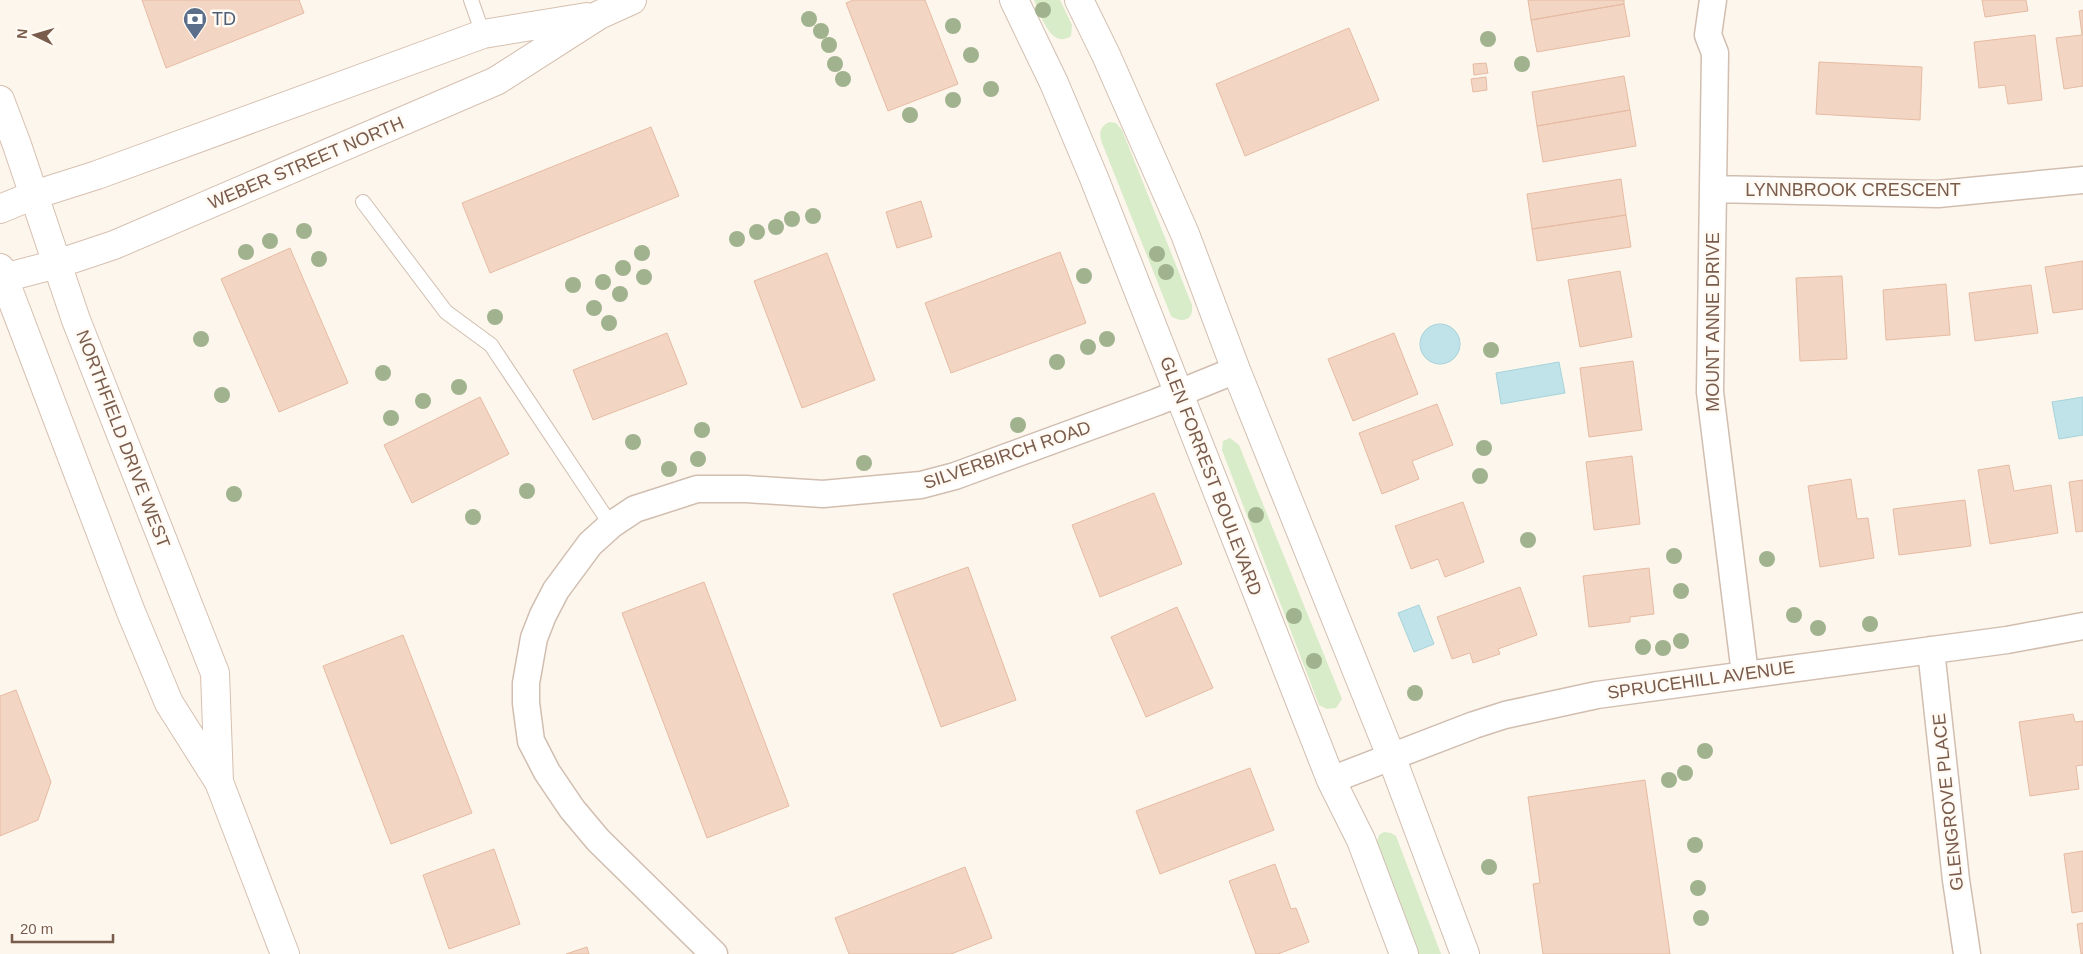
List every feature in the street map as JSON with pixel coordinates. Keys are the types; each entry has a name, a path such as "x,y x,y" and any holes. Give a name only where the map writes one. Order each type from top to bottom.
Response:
{"main road":[{"name":"WEBER STREET NORTH","path":"1,275 57,264 114,245 496,81 599,15 632,0"},
{"name":"GLEN FORREST BOULEVARD","path":"1014,0 1061,100 1179,393 1331,780 1361,840 1404,954"},
{"path":"1079,0 1106,55 1185,234 1236,370 1390,756 1465,954"},
{"name":"WEBER STREET NORTH","path":"0,209 34,195 106,172 483,34 599,15"},
{"name":"NORTHFIELD DRIVE WEST","path":"0,100 76,320 215,672 219,782"},
{"name":"NORTHFIELD DRIVE WEST","path":"1,275 131,612 169,703 219,782 285,954"}],"street":[{"name":"MOUNT ANNE DRIVE","path":"1714,0 1708,35 1715,53 1710,392 1745,674"},
{"name":"LYNNBROOK CRESCENT","path":"1713,189 1938,194 2083,180"},
{"name":"SILVERBIRCH ROAD","path":"714,954 598,840 572,809 547,772 531,742 526,703 526,682 534,638 556,590 590,544 611,525 635,509 697,489 746,489 823,494 921,485 955,476 1236,370"},
{"name":"SPRUCEHILL AVENUE","path":"1331,780 1474,725 1542,706 1597,695 1931,650 2083,626"},
{"name":"GLENGROVE PLACE","path":"1931,650 1956,880 1967,954"}],"lane":[{"path":"471,0 483,34"},
{"path":"363,202 446,312 491,345 611,525"}],"green space":[{"path":"1034,0 1060,0 1072,25 1071,36 1064,39 1052,35"},
{"path":"1110,122 1116,123 1122,130 1192,305 1191,314 1186,319 1179,320 1171,316 1102,143 1100,136 1102,128"},
{"path":"1230,438 1239,445 1342,699 1336,708 1327,709 1319,705 1222,450 1223,441"},
{"path":"1384,832 1396,836 1441,954 1417,954 1376,845 1379,835"}],"water":[{"path":"1440,324 1451,327 1457,333 1460,344 1457,355 1451,361 1440,364 1429,361 1423,355 1420,344 1423,333 1429,327"},
{"path":"1559,362 1565,393 1501,404 1496,373"},
{"path":"2083,397 2083,435 2059,439 2052,402"},
{"path":"1419,605 1434,644 1414,652 1398,613"}],"building":[{"name":"TD","path":"142,0 299,0 304,13 166,68"},
{"path":"853,0 925,0 958,84 888,111 846,3"},
{"path":"1528,0 1624,0 1624,4 1531,20"},
{"path":"1982,0 2026,0 2028,11 1985,17"},
{"path":"1624,4 1630,36 1537,52 1531,20"},
{"path":"2083,10 2083,86 2064,89 2056,38 2082,35 2079,11"},
{"path":"1349,28 1379,100 1245,156 1216,84"},
{"path":"2035,35 2042,100 2008,104 2005,85 1979,88 1974,42"},
{"path":"1819,62 1922,67 1920,120 1816,114"},
{"path":"1486,63 1488,73 1474,75 1473,64"},
{"path":"1624,76 1630,110 1537,126 1532,92"},
{"path":"1486,77 1487,90 1473,92 1471,79"},
{"path":"1630,110 1636,146 1543,162 1537,126"},
{"path":"651,127 679,196 490,273 462,203"},
{"path":"1621,179 1626,215 1532,229 1527,194"},
{"path":"921,201 932,237 897,248 886,212"},
{"path":"1626,215 1631,247 1537,261 1532,229"},
{"path":"290,248 348,383 279,412 221,279"},
{"path":"1060,252 1086,323 951,373 925,303"},
{"path":"827,253 875,380 802,408 754,281"},
{"path":"2083,261 2083,309 2053,313 2045,267"},
{"path":"1620,271 1632,337 1580,347 1568,280"},
{"path":"1842,276 1847,359 1800,361 1796,278"},
{"path":"1946,284 1950,335 1886,340 1883,290"},
{"path":"2031,285 2038,333 1975,341 1969,293"},
{"path":"667,333 687,384 593,420 573,370"},
{"path":"1394,333 1418,394 1353,421 1328,359"},
{"path":"1633,361 1642,430 1589,437 1580,368"},
{"path":"480,397 509,454 412,503 384,445"},
{"path":"1437,404 1453,445 1412,461 1419,479 1382,494 1359,433"},
{"path":"1632,456 1640,524 1594,530 1586,462"},
{"path":"2009,465 2014,491 2051,485 2058,533 1990,544 1978,470"},
{"path":"1851,479 1857,519 1868,518 1874,558 1820,567 1808,486"},
{"path":"2083,480 2083,531 2076,532 2069,482"},
{"path":"1154,493 1182,564 1100,597 1072,525"},
{"path":"1965,500 1971,546 1899,555 1893,509"},
{"path":"1463,502 1484,562 1445,577 1438,559 1411,569 1395,526"},
{"path":"968,567 1016,700 941,727 893,594"},
{"path":"1649,568 1654,614 1630,617 1630,622 1589,627 1583,576"},
{"path":"704,582 789,806 707,838 622,613"},
{"path":"1520,587 1537,635 1498,649 1500,654 1473,663 1470,653 1452,659 1437,617"},
{"path":"1177,607 1213,688 1146,717 1111,637"},
{"path":"403,635 472,813 391,844 323,666"},
{"path":"16,690 51,782 38,820 0,836 0,696"},
{"path":"2073,714 2075,722 2083,721 2083,765 2076,766 2079,789 2030,796 2019,722"},
{"path":"1250,768 1274,830 1160,874 1136,811"},
{"path":"1645,780 1670,954 1543,954 1533,884 1540,883 1528,797"},
{"path":"494,849 520,924 449,949 423,875"},
{"path":"2083,851 2083,911 2072,913 2064,854"},
{"path":"1275,864 1291,909 1296,908 1309,942 1278,954 1256,954 1229,881"},
{"path":"965,867 992,938 951,954 849,954 835,918"},
{"path":"2083,923 2083,954 2081,954 2077,924"},
{"path":"587,947 589,954 566,954"}],"place":[{"name":"TD","path":"195,40"}]}
